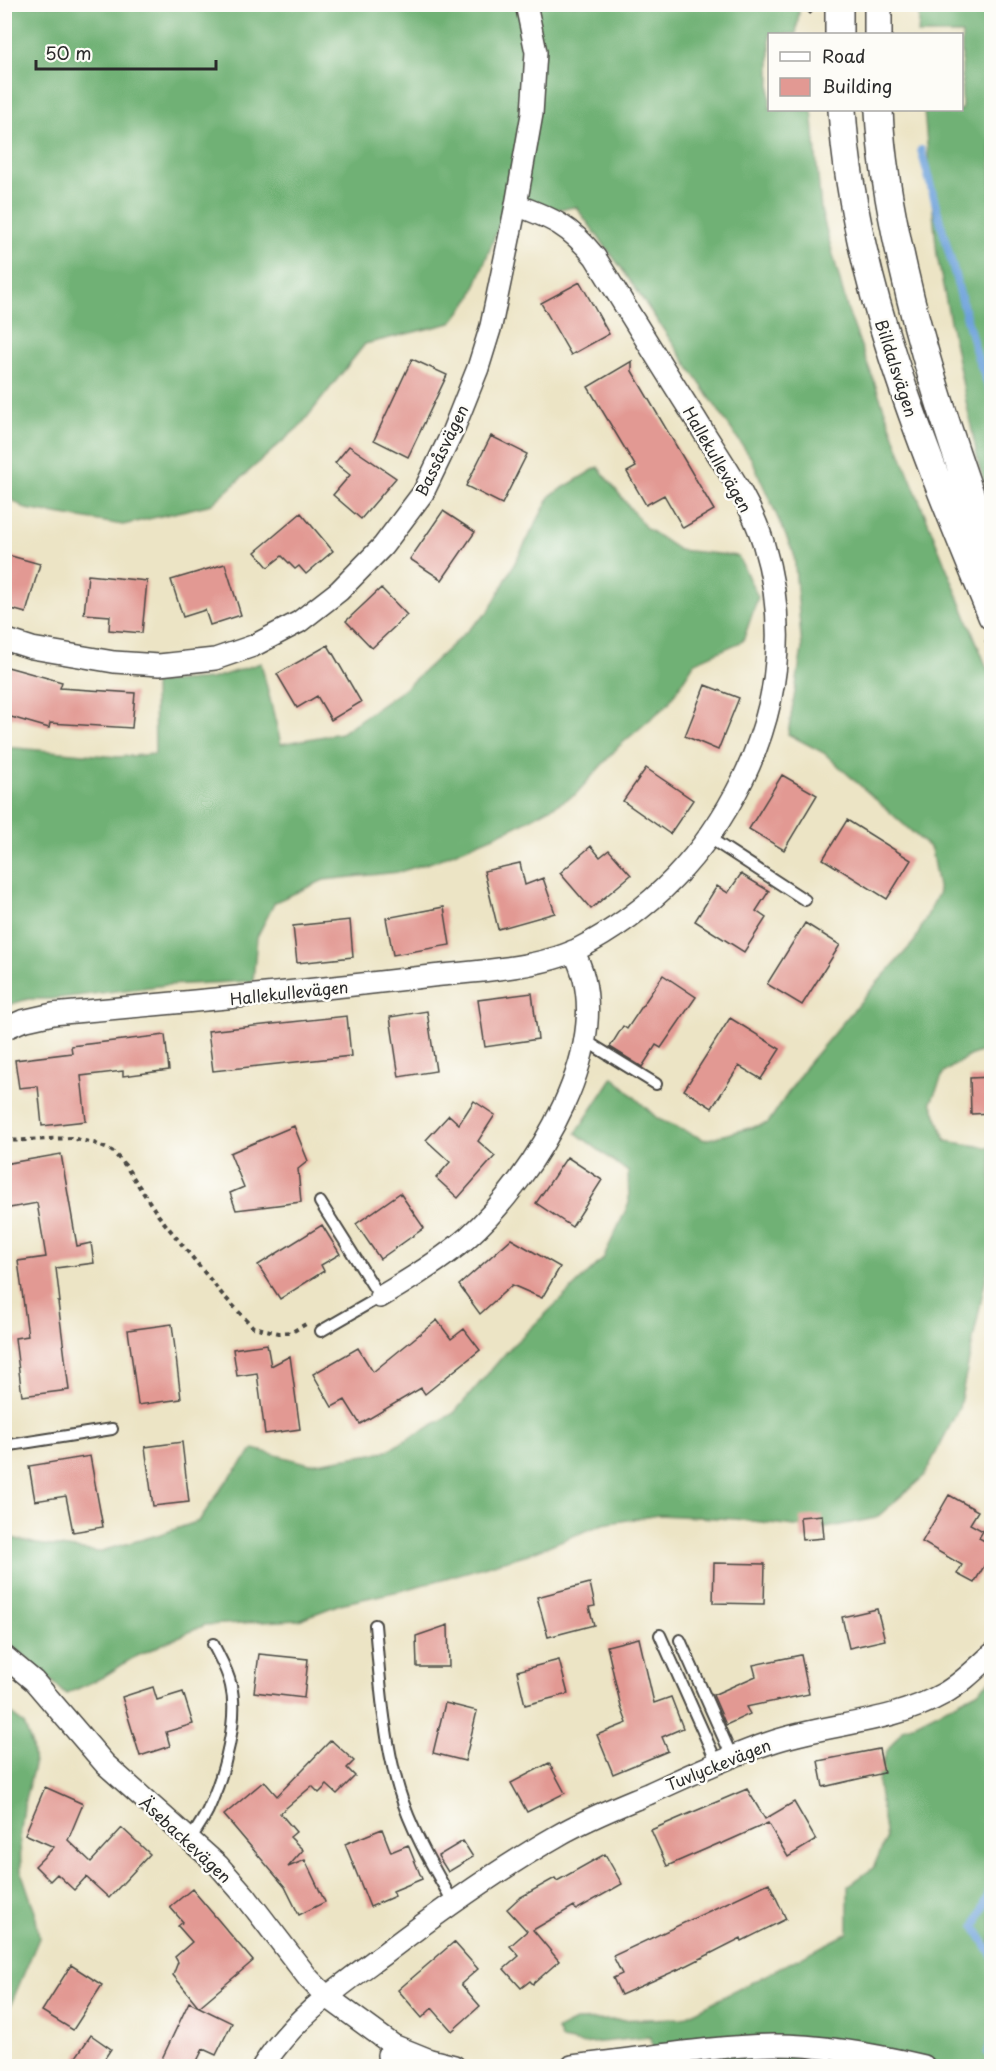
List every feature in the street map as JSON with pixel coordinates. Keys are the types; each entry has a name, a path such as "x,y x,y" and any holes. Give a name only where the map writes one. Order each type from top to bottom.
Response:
{"street":[{"name":"Bassåsvägen","path":"4,639 32,648 114,662 159,665 215,659 253,646 298,622 339,591 383,546 423,493 452,433 478,368 490,326 516,205 532,114 536,52 526,4"},
{"path":"878,4 878,33"},
{"name":"Billdalsvägen","path":"842,111 856,223 878,308 912,415 992,616"},
{"name":"Billdalsvägen","path":"879,111 892,215 917,329 951,444 992,554"},
{"name":"Hallekullevägen","path":"4,1029 22,1021 53,1014 311,991 394,981 512,966 573,951 635,915 668,887 708,837 736,792 764,731 775,681 778,639 776,609 762,540 742,494 595,257 582,241 553,219 516,205"},
{"path":"380,1298 432,1267 468,1237 504,1199 538,1153 562,1108 586,1041 588,1015 586,981 573,951"},
{"name":"Tuvlyckevägen","path":"263,2067 272,2052 326,1996 453,1902 559,1834 724,1760 770,1742 802,1733 878,1718 912,1708 943,1694 967,1678 992,1654"},
{"name":"Äsebackevägen","path":"4,1656 34,1681 105,1764 218,1865 246,1897 309,1979 326,1996 393,2045 454,2067"},
{"path":"390,2067 388,2055 393,2045"},
{"path":"572,2067 638,2063 739,2047 773,2045 850,2050 924,2067"}],"lane":[{"path":"708,837 805,900"},
{"path":"586,1041 656,1084"},
{"path":"320,1202 380,1298 321,1331"},
{"path":"4,1446 112,1429"},
{"path":"375,1625 384,1720 400,1792 427,1857 453,1902"},
{"path":"660,1635 724,1760"},
{"path":"680,1640 724,1760"},
{"path":"190,1839 206,1814 215,1794 231,1736 232,1688 213,1644"}],"path":[{"path":"802,4 812,15 833,19"},
{"path":"4,1141 71,1138 94,1143 112,1151 125,1165 158,1215 222,1294 253,1327 279,1333 292,1332 312,1320"}],"green space":[{"path":"5,5 800,5 796,33 768,33 768,111 812,111 821,210 848,311 905,465 991,678 991,1048 969,1056 944,1072 931,1102 946,1141 991,1148 991,1253 959,1408 924,1476 876,1518 821,1529 735,1519 659,1515 603,1524 528,1554 408,1589 340,1604 299,1620 205,1625 131,1659 103,1677 66,1694 25,1656 5,1642 4,1536 37,1544 98,1552 199,1521 224,1484 254,1449 310,1464 385,1452 454,1413 510,1348 603,1259 629,1203 628,1172 576,1133 613,1077 658,1119 705,1140 768,1123 806,1066 914,942 939,892 931,849 824,753 788,734 802,649 794,554 751,458 622,269 576,207 503,215 471,298 451,323 365,344 301,425 212,504 123,525 26,509 5,495"},
{"path":"920,5 964,5 991,17 991,502 979,466 937,256 924,111 963,111 963,33 918,33"},
{"path":"598,467 645,527 679,550 738,556 758,597 743,641 695,662 668,704 618,747 575,795 515,827 435,861 399,872 324,880 275,902 257,937 253,981 166,985 51,999 28,999 5,1006 5,747 118,757 155,754 154,683 211,679 261,663 281,744 341,733 404,689 489,611 551,495"},
{"path":"991,1680 991,2066 658,2066 650,2037 582,2044 562,2040 557,2030 575,2021 682,2018 848,1933 848,1886 873,1868 886,1839 878,1782 887,1751 902,1730 977,1692"},
{"path":"5,1713 11,1714 24,1724 32,1746 34,1766 25,1799 20,1839 21,1871 35,1912 39,1938 5,2018"}],"building":[{"path":"580,282 609,334 571,355 541,303"},
{"path":"412,359 447,375 408,457 374,440"},
{"path":"632,361 632,371 714,510 683,528 664,495 646,505 627,472 636,467 588,387"},
{"path":"491,436 527,454 502,504 466,486"},
{"path":"349,446 396,478 361,519 333,495 350,475 335,463"},
{"path":"443,511 475,532 442,580 410,559"},
{"path":"301,513 333,551 306,574 299,566 295,569 282,556 268,567 255,552"},
{"path":"4,554 40,564 26,613 4,607"},
{"path":"225,564 241,615 210,625 205,610 183,617 171,580"},
{"path":"88,575 147,581 142,633 109,630 110,616 84,614"},
{"path":"381,588 407,615 372,648 346,621"},
{"path":"328,645 361,702 331,720 317,696 297,708 277,674"},
{"path":"4,666 62,682 60,688 135,693 132,728 50,723 49,728 4,715"},
{"path":"705,685 739,698 718,750 685,736"},
{"path":"646,768 693,800 670,834 623,801"},
{"path":"782,775 817,795 784,850 749,829"},
{"path":"847,820 911,860 887,899 823,859"},
{"path":"591,846 600,857 609,850 631,875 591,909 560,873"},
{"path":"520,863 525,885 543,878 555,913 498,929 484,871"},
{"path":"741,874 769,891 756,911 766,918 744,952 695,921 717,886 728,893"},
{"path":"444,907 450,945 393,955 386,918"},
{"path":"350,920 353,957 297,963 293,926"},
{"path":"805,923 840,945 802,1005 767,984"},
{"path":"663,975 696,997 661,1048 656,1045 642,1067 610,1047 623,1026 627,1029"},
{"path":"532,993 538,1039 485,1047 478,1000"},
{"path":"427,1011 436,1071 399,1077 390,1017"},
{"path":"347,1016 351,1056 213,1071 208,1031"},
{"path":"730,1018 780,1049 761,1079 739,1066 712,1108 684,1090"},
{"path":"165,1035 169,1070 123,1076 123,1071 81,1076 86,1121 42,1126 38,1086 19,1088 15,1060 72,1053 71,1046"},
{"path":"992,1077 992,1113 971,1114 970,1078"},
{"path":"474,1101 495,1115 478,1141 495,1156 458,1198 436,1178 450,1162 426,1140 449,1115 459,1124"},
{"path":"294,1126 308,1161 298,1169 301,1202 236,1210 230,1193 244,1187 230,1153"},
{"path":"61,1154 77,1246 91,1243 94,1263 56,1268 69,1390 22,1396 15,1338 28,1336 18,1261 46,1257 37,1203 4,1209 4,1164"},
{"path":"567,1157 602,1180 572,1227 536,1203"},
{"path":"400,1193 424,1228 380,1259 356,1224"},
{"path":"322,1225 340,1254 321,1265 324,1271 280,1299 258,1265"},
{"path":"511,1239 560,1267 542,1298 512,1285 480,1314 459,1285"},
{"path":"437,1320 451,1339 464,1329 480,1350 425,1394 421,1388 360,1424 345,1400 332,1407 313,1374 358,1348 373,1372"},
{"path":"172,1324 181,1399 138,1405 128,1330"},
{"path":"267,1344 271,1366 290,1356 300,1429 265,1434 257,1373 237,1376 233,1349"},
{"path":"182,1442 189,1502 153,1506 145,1447"},
{"path":"90,1456 103,1527 73,1532 66,1496 35,1501 29,1466"},
{"path":"949,1495 978,1511 970,1524 983,1531 979,1538 992,1545 992,1553 974,1583 957,1574 962,1565 922,1542"},
{"path":"822,1515 824,1538 802,1540 800,1517"},
{"path":"714,1563 765,1564 764,1604 713,1603"},
{"path":"590,1583 595,1606 589,1607 594,1625 548,1637 537,1597"},
{"path":"877,1609 885,1640 849,1648 842,1617"},
{"path":"448,1625 449,1667 417,1667 416,1636"},
{"path":"639,1638 654,1703 671,1697 683,1728 662,1737 668,1751 613,1774 597,1735 627,1723 607,1646"},
{"path":"259,1654 308,1659 304,1698 254,1692"},
{"path":"801,1655 809,1694 746,1707 750,1714 726,1725 713,1695 756,1676 753,1665"},
{"path":"559,1660 568,1694 525,1705 517,1671"},
{"path":"153,1687 157,1700 183,1692 193,1724 166,1732 170,1746 140,1756 122,1697"},
{"path":"445,1703 477,1711 465,1761 433,1753"},
{"path":"331,1740 354,1761 347,1768 355,1776 337,1794 327,1785 319,1793 312,1786 280,1813 296,1832 290,1837 303,1850 288,1867 305,1860 325,1902 299,1915 285,1887 224,1815 264,1781 277,1796"},
{"path":"879,1749 884,1773 823,1787 818,1761"},
{"path":"549,1763 565,1793 527,1812 511,1783"},
{"path":"45,1787 83,1804 68,1840 91,1862 122,1828 150,1854 109,1898 86,1877 74,1890 57,1874 50,1881 35,1866 54,1847 25,1834"},
{"path":"747,1789 765,1819 794,1802 816,1840 788,1857 768,1823 667,1866 651,1830"},
{"path":"382,1829 391,1852 408,1845 422,1879 393,1891 395,1896 370,1907 345,1844"},
{"path":"463,1841 473,1857 448,1872 438,1856"},
{"path":"605,1854 622,1884 576,1910 574,1906 533,1930 559,1961 533,1984 530,1981 521,1988 504,1969 519,1956 510,1946 527,1931 507,1909 519,1898 555,1878 557,1881"},
{"path":"769,1883 786,1919 621,1995 613,1978 622,1974 613,1956"},
{"path":"192,1889 253,1961 199,2007 173,1975 178,1962 175,1957 192,1942 178,1926 183,1922 170,1907"},
{"path":"454,1942 478,1969 461,1984 480,2006 452,2031 432,2008 422,2018 398,1990"},
{"path":"71,1965 102,1985 73,2030 42,2011"},
{"path":"189,2002 232,2023 216,2055 203,2049 194,2067 158,2067"},
{"path":"91,2035 111,2049 99,2067 91,2067 76,2057"}],"waterway":[{"path":"921,150 977,356 992,395"},
{"path":"992,1873 988,1896 975,1927 992,1955"},
{"path":"988,2053 992,2040"}]}
